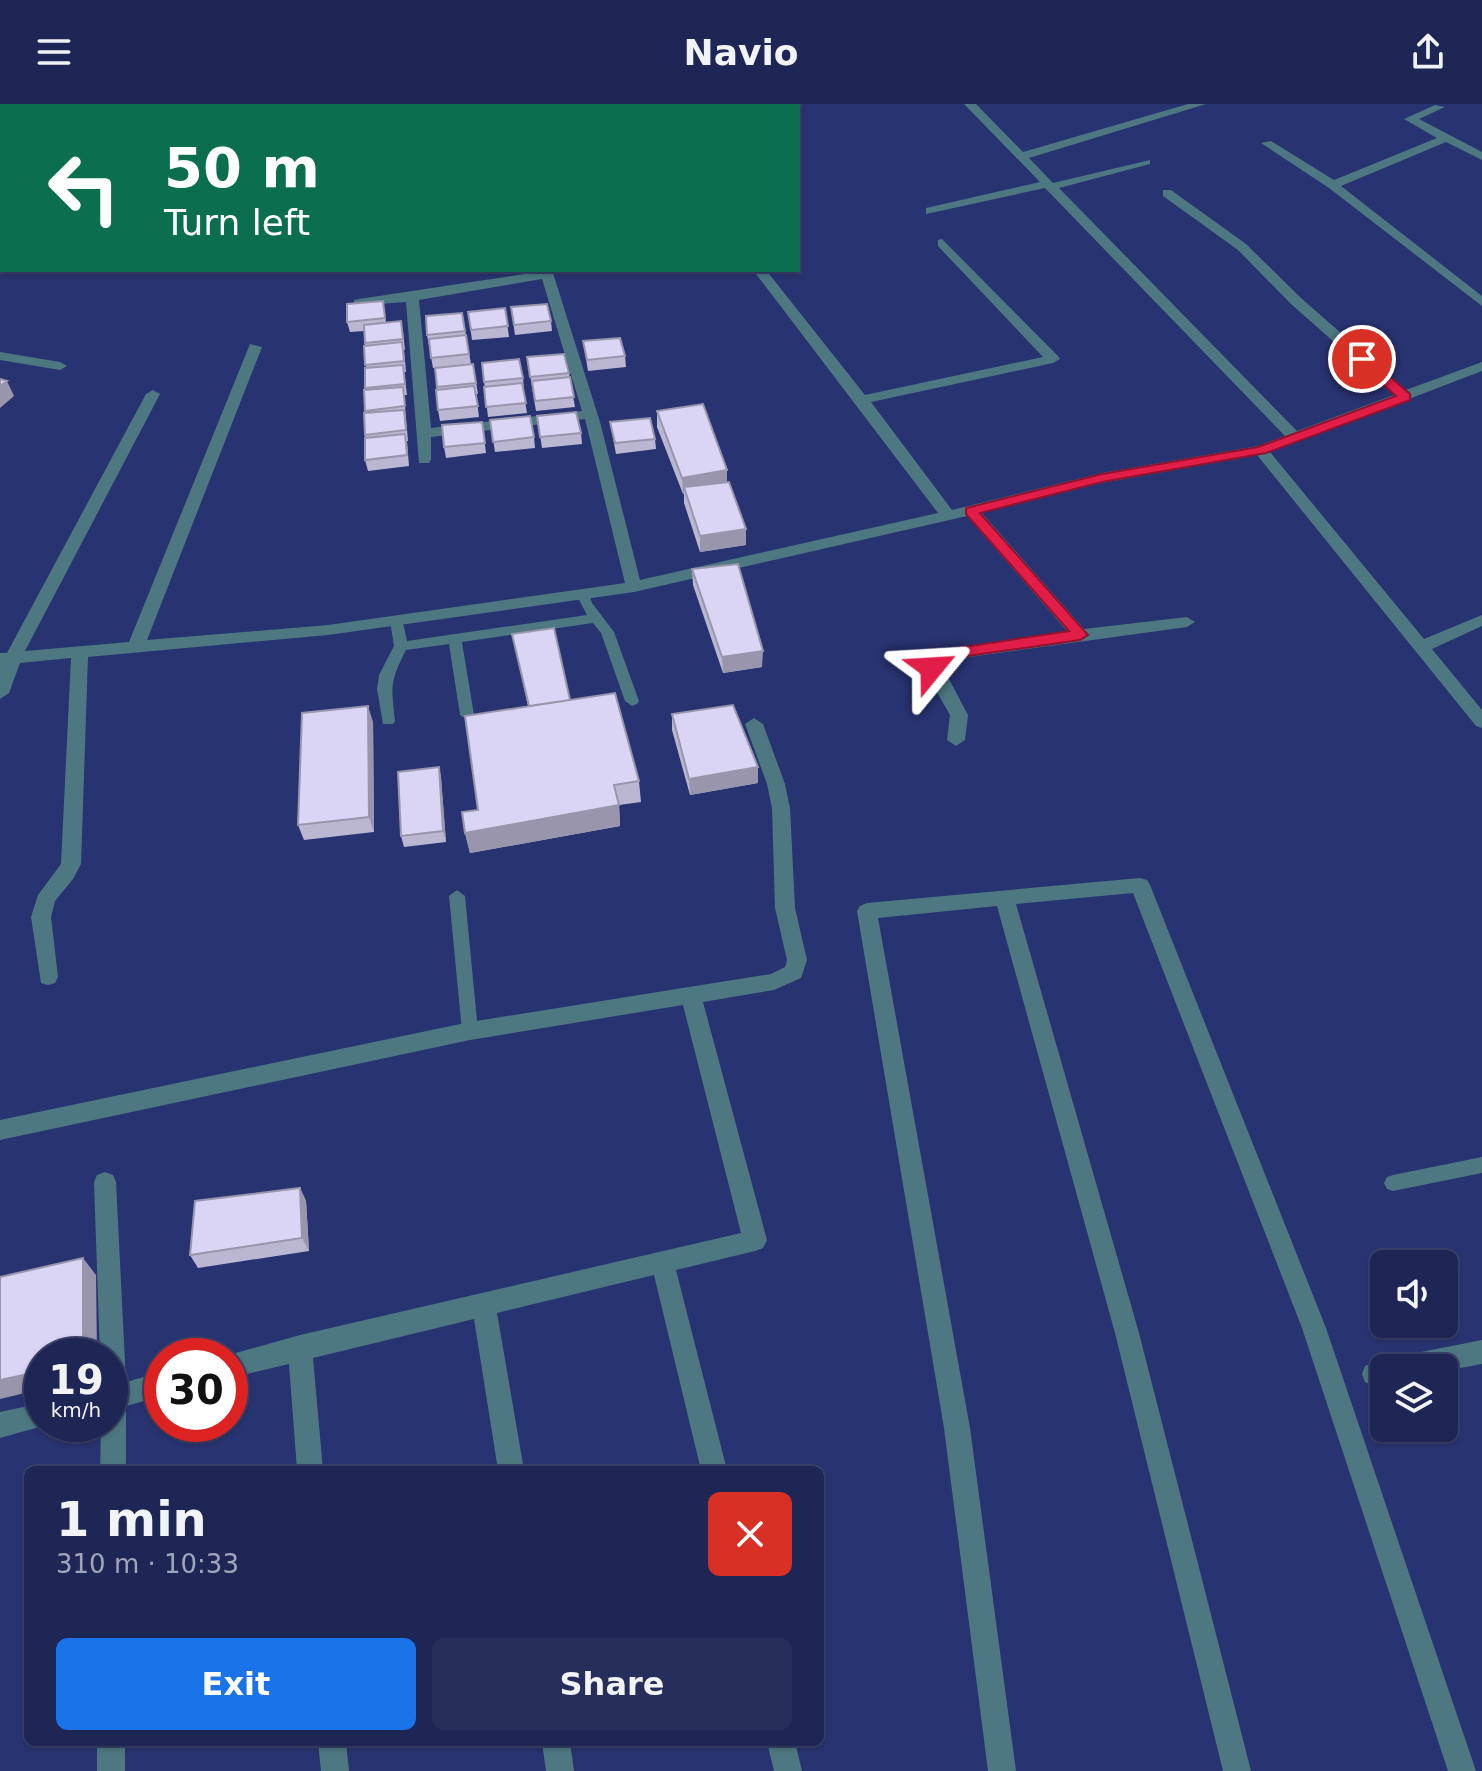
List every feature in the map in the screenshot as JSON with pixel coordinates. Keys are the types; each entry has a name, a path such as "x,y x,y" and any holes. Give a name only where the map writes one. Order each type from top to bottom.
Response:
{"street":[{"path":"970,104 1296,439"},
{"path":"1022,156 1200,104"},
{"path":"1439,107 1410,119 1482,157"},
{"path":"1333,185 1446,138"},
{"path":"1267,143 1333,185 1482,302"},
{"path":"930,211 1146,162"},
{"path":"1167,193 1242,247 1296,301 1405,397"},
{"path":"862,400 1053,359 942,243"},
{"path":"359,303 412,297 546,272 590,414 634,587"},
{"path":"761,272 862,400 948,516"},
{"path":"412,297 424,460"},
{"path":"136,646 255,347"},
{"path":"0,356 60,366"},
{"path":"6,658 328,630 634,587 971,511 1102,478 1261,450 1482,366"},
{"path":"0,693 6,658 153,394"},
{"path":"424,433 590,414"},
{"path":"1261,450 1482,722"},
{"path":"971,511 1080,635"},
{"path":"1422,647 1482,620"},
{"path":"956,740 959,715 932,668 932,661 944,655 1187,622"},
{"path":"48,977 43,911 50,892 64,880 71,864 80,650"},
{"path":"0,1130 470,1031 774,982 794,972 797,960 785,908 781,808 776,784 754,724"},
{"path":"1002,1771 957,1428 867,911 1140,885 1314,1328 1462,1771"},
{"path":"1004,898 1082,1164 1200,1608 1237,1771"},
{"path":"248,1361 755,1240 691,994"},
{"path":"105,1182 110,1338"},
{"path":"663,1263 713,1466"},
{"path":"484,1307 510,1466"},
{"path":"300,1347 310,1466"},
{"path":"1458,1357 1482,1352"},
{"path":"0,1425 24,1419"},
{"path":"113,1442 113,1466"},
{"path":"111,1746 111,1771"},
{"path":"332,1746 335,1771"},
{"path":"557,1746 560,1771"},
{"path":"782,1746 788,1771"}],"lane":[{"path":"583,594 595,618 607,632 632,701"},
{"path":"401,646 595,618"},
{"path":"388,721 384,689 386,675 401,646 397,621"},
{"path":"455,638 467,715"},
{"path":"457,896 470,1031"},
{"path":"1393,1183 1482,1165"}],"building":[{"path":"383,301 385,318 347,322 347,304"},
{"path":"547,304 551,321 514,325 511,307"},
{"path":"505,308 508,326 471,330 468,312"},
{"path":"462,313 465,331 427,335 426,316"},
{"path":"401,321 403,339 365,343 364,325"},
{"path":"466,335 469,354 431,358 429,339"},
{"path":"620,338 625,356 587,360 583,341"},
{"path":"402,342 404,361 365,365 364,346"},
{"path":"564,354 569,373 530,377 527,357"},
{"path":"519,359 523,378 484,382 482,363"},
{"path":"473,364 476,383 437,387 435,368"},
{"path":"403,365 405,384 365,388 365,368"},
{"path":"570,377 574,397 535,401 532,381"},
{"path":"522,383 526,403 486,407 484,387"},
{"path":"474,386 478,406 438,410 436,390"},
{"path":"403,387 405,406 365,411 364,390"},
{"path":"703,404 727,470 682,478 657,411"},
{"path":"404,410 406,430 365,435 364,413"},
{"path":"576,412 581,433 540,437 537,416"},
{"path":"530,416 534,437 493,442 490,420"},
{"path":"650,418 655,439 615,443 610,422"},
{"path":"482,422 485,443 444,447 442,425"},
{"path":"405,434 407,455 365,460 365,438"},
{"path":"729,482 746,529 700,536 684,487"},
{"path":"738,564 763,651 722,657 692,569"},
{"path":"554,628 570,700 529,706 512,634"},
{"path":"615,693 639,781 614,785 619,805 465,833 462,812 478,810 465,716"},
{"path":"733,705 758,767 689,779 672,714"},
{"path":"368,706 369,817 298,825 302,713"},
{"path":"439,767 443,831 401,836 398,772"},
{"path":"300,1188 302,1238 190,1255 195,1201"},
{"path":"83,1258 83,1338 24,1338 24,1375 0,1380 0,1277"}],"route":[{"path":"932,668 932,661 944,655 1080,635 1063,612 971,511 1102,478 1261,450 1405,397 1362,359"}]}
